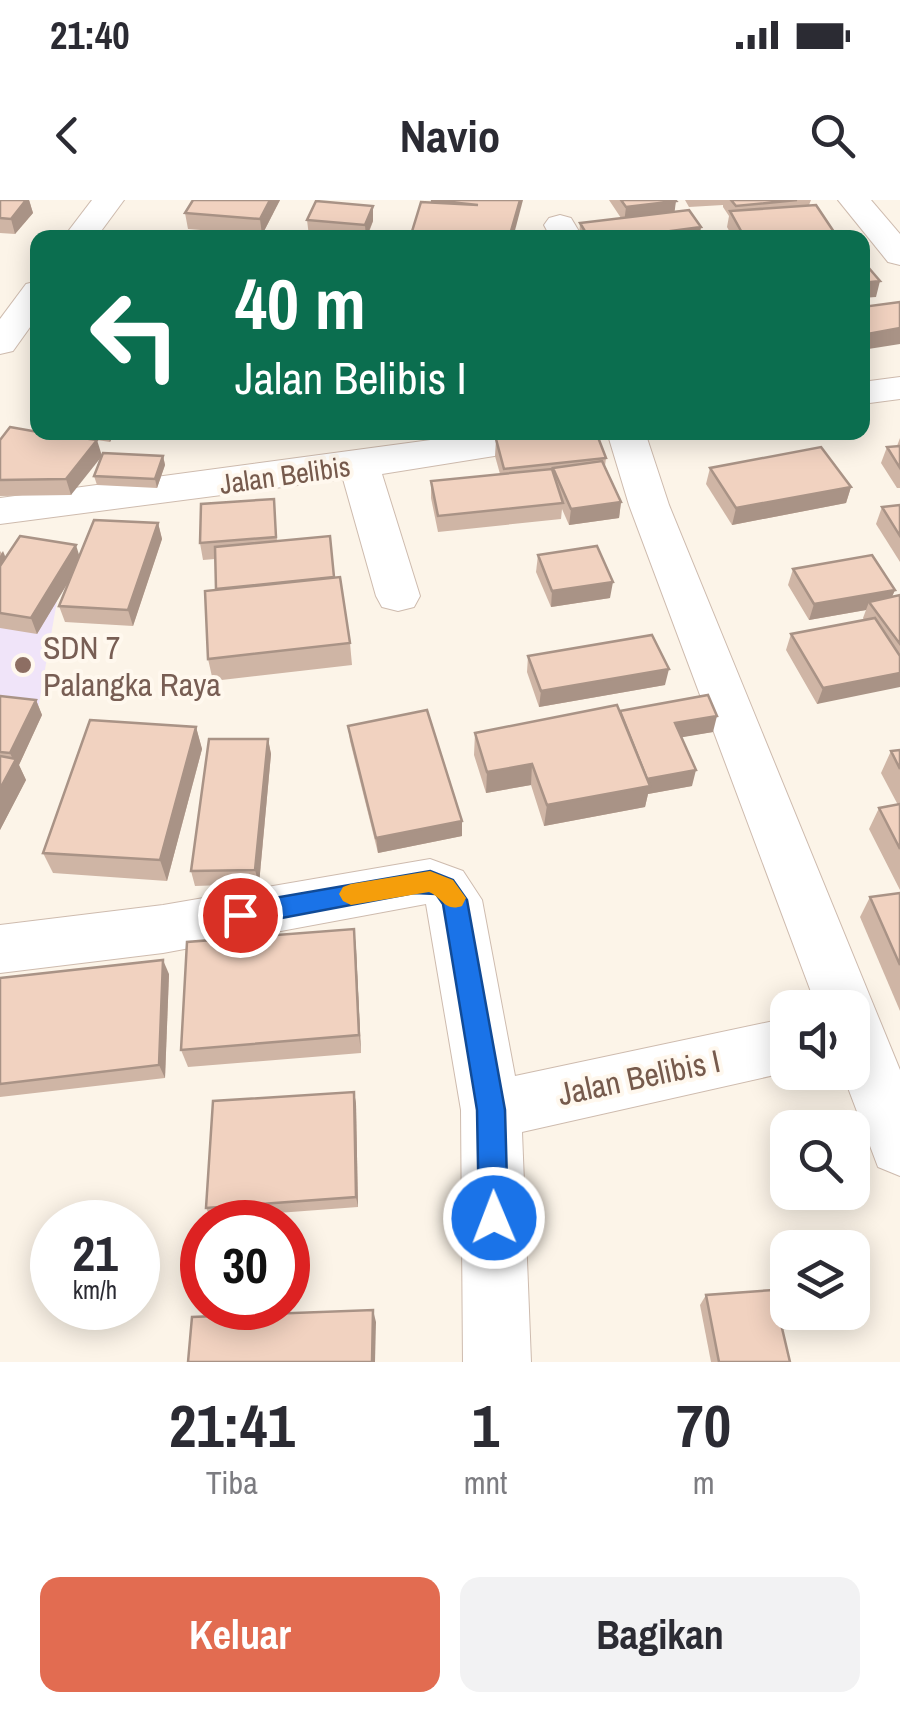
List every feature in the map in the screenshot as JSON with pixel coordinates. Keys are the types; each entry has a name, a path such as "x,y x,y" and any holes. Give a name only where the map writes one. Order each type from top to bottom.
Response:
{"street":[{"path":"85,230 108,200"},
{"path":"854,200 900,255"},
{"path":"0,342 30,280"},
{"path":"870,391 900,388"},
{"name":"Jalan Belibis","path":"0,511 517,440"},
{"path":"629,440 649,505 839,990"},
{"path":"359,464 398,596"},
{"path":"0,949 163,930 430,882 444,887 455,900 491,1110 497,1362"},
{"name":"Jalan Belibis I","path":"491,1110 770,1049"},
{"path":"870,1069 900,1146"}],"shaded area":[{"name":"SDN 7 Palangka Raya","path":"57,601 34,732 0,729 0,602"}],"building":[{"path":"0,200 26,200 11,219 0,218"},
{"path":"193,200 270,200 260,219 185,213"},
{"path":"431,200 520,200 511,230 412,230 421,202 478,205"},
{"path":"621,200 675,200 676,201 626,207"},
{"path":"731,200 797,200 736,206"},
{"path":"316,201 373,206 365,225 307,220"},
{"path":"816,205 833,230 741,230 730,211"},
{"path":"689,210 701,227 584,230 580,223"},
{"path":"870,269 880,281 870,282"},
{"path":"900,302 900,328 870,334 870,306"},
{"path":"10,427 30,431 30,440 97,440 66,479 0,480 0,440"},
{"path":"496,440 599,440 606,458 504,469"},
{"path":"900,446 900,468 887,447"},
{"path":"821,447 851,487 736,508 710,468"},
{"path":"103,453 163,456 155,479 94,476"},
{"path":"602,461 621,502 571,509 553,468"},
{"path":"552,469 563,503 438,516 431,481"},
{"path":"274,499 276,537 200,543 201,504"},
{"path":"900,505 900,536 882,507"},
{"path":"94,520 158,523 128,610 59,606"},
{"path":"20,536 76,545 31,618 0,613 0,566"},
{"path":"330,536 334,577 216,589 215,547"},
{"path":"597,546 613,582 552,591 538,555"},
{"path":"872,555 895,590 814,604 793,569"},
{"path":"340,577 350,643 208,659 205,591"},
{"path":"900,595 900,644 869,602"},
{"path":"875,618 900,656 900,673 823,688 791,634"},
{"path":"652,635 669,669 541,691 528,656"},
{"path":"708,695 717,716 675,723 696,770 647,779 620,711"},
{"path":"0,696 36,700 10,753 0,752"},
{"path":"617,705 650,786 547,805 532,764 487,772 475,733"},
{"path":"427,710 462,821 376,838 348,726"},
{"path":"90,720 196,727 160,860 43,853"},
{"path":"209,739 268,739 255,870 191,871"},
{"path":"900,750 900,769 891,751"},
{"path":"0,756 16,759 0,789"},
{"path":"900,804 900,849 879,808"},
{"path":"900,893 900,965 870,897"},
{"path":"354,929 359,1035 181,1050 187,942"},
{"path":"163,960 159,1065 0,1084 0,978"},
{"path":"354,1092 356,1197 207,1200 213,1101"},
{"path":"770,1290 770,1330 782,1330 790,1362 719,1362 706,1295"},
{"path":"373,1310 372,1362 188,1362 191,1330 310,1330 310,1312"}],"slow traffic":[{"path":"351,894 430,882 444,887 453,898"}],"place":[{"name":"SDN 7 Palangka Raya","path":"23,665"}],"route":[{"path":"240,915 414,882 444,887 455,900 491,1110 494,1218"}]}
